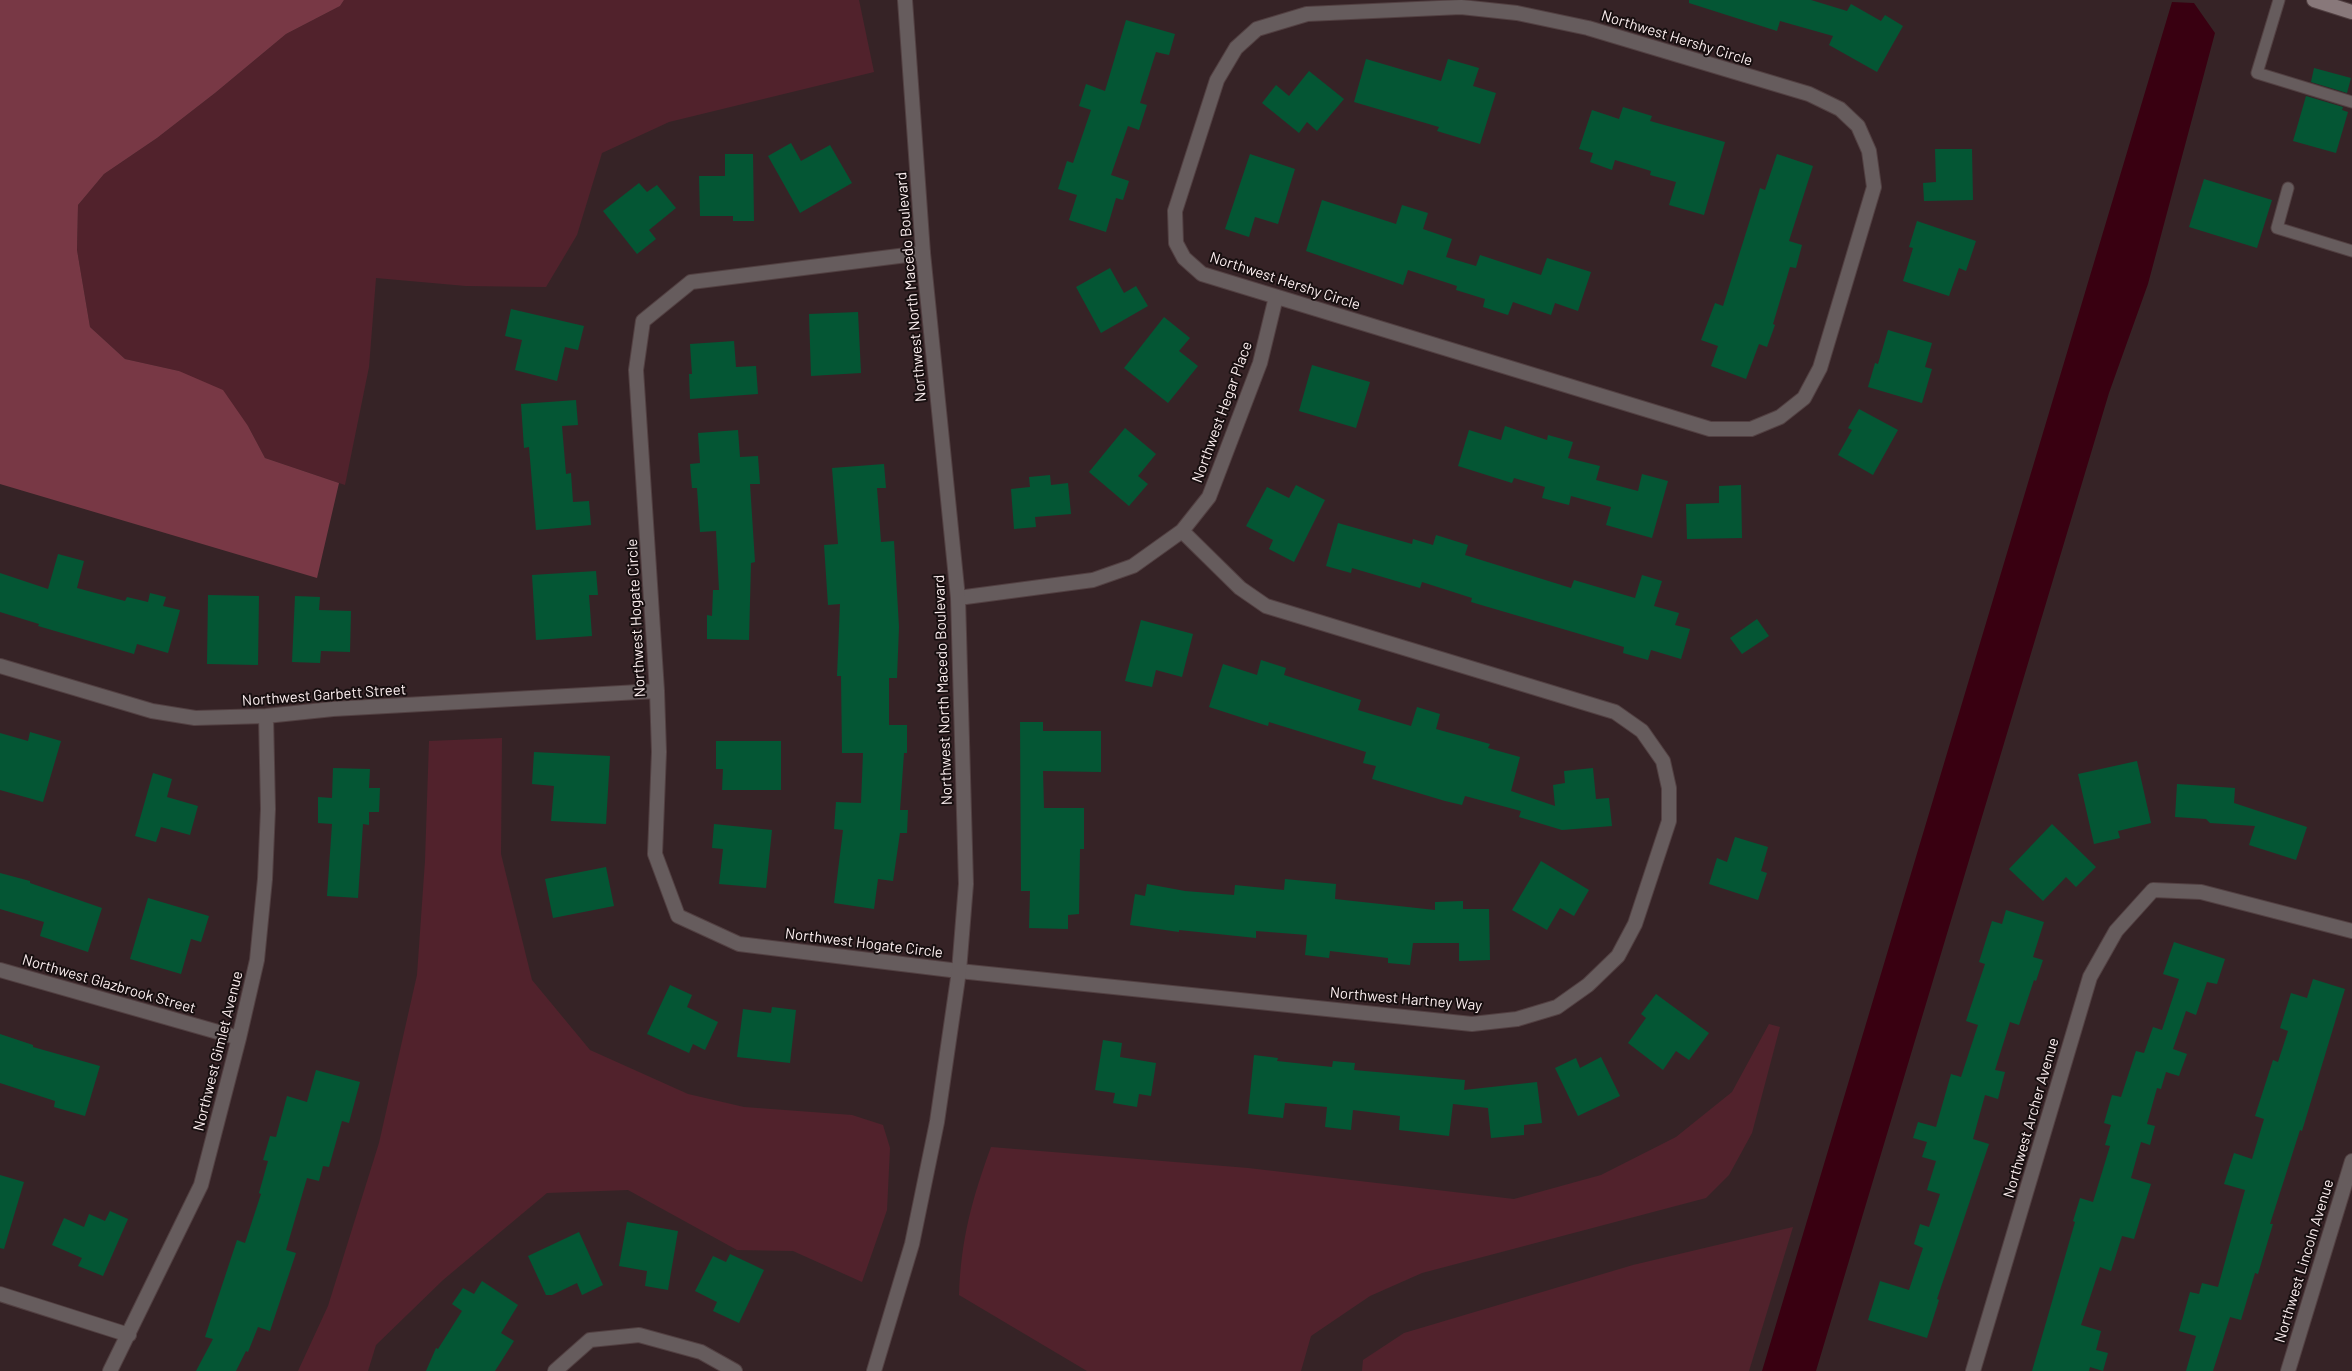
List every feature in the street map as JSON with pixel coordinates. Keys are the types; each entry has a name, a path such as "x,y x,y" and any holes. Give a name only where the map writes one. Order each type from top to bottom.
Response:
{"main road":[{"path":"2314,0 2352,12"}],"street":[{"name":"Northwest North Macedo Boulevard","path":"874,1371 914,1234 937,1122 959,971 966,884 958,598 923,253 905,0"},
{"name":"Northwest Hershy Circle","path":"1461,7 1517,13 1588,28 1809,94 1840,109 1852,120 1858,126 1869,151 1874,187 1820,368 1804,398 1780,417 1751,429 1710,429 1276,296 1202,274 1184,258 1176,243 1175,212 1217,80 1236,48 1257,29 1307,14 1461,7"},
{"name":"Northwest Hogate Circle","path":"923,253 691,282 642,321 636,370 659,752 656,854 678,916 739,944 959,971"},
{"name":"Northwest Hegar Place","path":"958,598 1093,580 1133,566 1182,531 1209,497 1260,363 1276,296"},
{"name":"Northwest Hartney Way","path":"959,971 1472,1024 1517,1019 1557,1007 1588,985 1618,956 1636,924 1669,821 1669,788 1663,761 1642,731 1615,712 1266,606 1240,588 1182,531"},
{"name":"Northwest Garbett Street","path":"0,666 152,711 195,718 266,716 332,709 656,691"},
{"name":"Northwest Gimlet Avenue","path":"110,1371 201,1185 239,1038 257,960 265,879 268,810 266,716"},
{"name":"Northwest Archer Avenue","path":"1973,1371 2090,977 2116,931 2153,890 2201,892 2352,931"},
{"name":"Northwest Glazbrook Street","path":"0,970 239,1038"},
{"name":"Northwest Lincoln Avenue","path":"2288,1371 2352,1161"},
{"path":"0,1294 129,1335"},
{"path":"555,1371 590,1340 639,1335 701,1352 735,1371"}],"lane":[{"path":"2279,0 2257,73 2352,102"},
{"path":"2288,188 2277,228 2352,251"}],"shaded area":[{"path":"0,0 344,0 340,6 286,34 157,138 104,174 78,205 77,250 90,327 125,359 179,371 223,390 248,426 265,458 339,483 317,578 0,484"},
{"path":"344,0 859,0 874,72 669,122 602,153 577,235 546,287 466,286 376,278 369,367 345,485 265,458 248,426 179,371 125,359 90,327 77,250 78,205 104,174 157,138 286,34 340,6"},
{"path":"2172,2 2194,3 2215,33 2148,284 2109,393 1816,1371 1762,1371"},
{"path":"502,738 501,854 532,980 590,1050 688,1094 744,1107 852,1115 883,1125 890,1148 887,1210 862,1282 793,1251 737,1250 628,1190 547,1193 443,1280 376,1345 368,1371 298,1371 328,1306 379,1143 417,975 425,861 429,741"},
{"path":"1769,1024 1780,1027 1752,1133 1729,1175 1706,1198 1422,1273 1370,1296 1311,1336 1301,1371 1087,1371 959,1295 965,1237 978,1184 991,1147 1248,1168 1514,1199 1601,1175 1676,1137 1732,1092"},
{"path":"1793,1227 1749,1371 1362,1371 1363,1360 1404,1333 1633,1265"}],"building":[{"path":"1689,0 1811,0 1847,11 1851,4 1881,21 1885,15 1903,26 1877,72 1829,45 1833,36 1780,21 1777,31 1689,3"},
{"path":"1126,20 1175,34 1169,55 1156,52 1140,103 1147,105 1139,130 1128,126 1111,175 1129,181 1123,200 1116,198 1106,232 1069,220 1077,195 1058,189 1067,161 1073,163 1091,110 1079,106 1086,84 1105,91"},
{"path":"1366,59 1441,81 1448,59 1479,68 1473,86 1496,93 1480,144 1437,131 1439,127 1354,102"},
{"path":"2314,68 2351,78 2347,93 2311,82"},
{"path":"1309,71 1344,99 1317,131 1307,122 1299,133 1262,103 1276,85 1289,96"},
{"path":"2306,96 2343,107 2342,110 2348,112 2336,153 2293,141"},
{"path":"1623,107 1652,116 1650,121 1725,142 1704,215 1669,205 1676,182 1650,175 1651,171 1615,160 1612,170 1590,162 1593,153 1579,149 1592,110 1619,119"},
{"path":"791,143 801,161 830,145 852,183 800,213 768,156"},
{"path":"1935,149 1972,149 1973,200 1924,201 1923,183 1936,182"},
{"path":"725,154 753,154 754,221 733,221 733,216 700,216 699,176 725,176"},
{"path":"1250,154 1295,169 1278,224 1255,217 1249,237 1225,229"},
{"path":"1777,154 1813,166 1789,241 1802,245 1796,268 1790,267 1773,324 1775,325 1767,347 1759,344 1746,379 1711,366 1718,346 1701,340 1715,303 1723,306 1760,188 1765,190"},
{"path":"2204,179 2272,200 2257,248 2189,227"},
{"path":"639,183 647,192 657,185 676,208 649,230 656,239 637,254 603,211"},
{"path":"1322,200 1396,224 1402,205 1428,213 1423,229 1452,239 1446,257 1476,266 1480,255 1541,275 1547,258 1591,272 1578,311 1555,303 1551,315 1513,302 1508,315 1483,307 1485,299 1456,290 1457,286 1408,270 1403,285 1306,251"},
{"path":"1917,221 1976,241 1966,271 1959,268 1949,296 1903,281 1913,248 1909,247"},
{"path":"1110,268 1124,293 1136,286 1148,306 1101,333 1076,287"},
{"path":"511,309 584,326 578,350 565,347 557,381 515,370 522,340 505,336"},
{"path":"858,312 861,373 811,376 809,314"},
{"path":"1164,317 1190,338 1179,351 1198,366 1168,403 1124,368"},
{"path":"1888,330 1932,343 1925,367 1932,369 1922,403 1868,387 1875,363 1878,364"},
{"path":"734,341 736,367 756,366 758,394 690,399 689,374 692,374 690,344"},
{"path":"1312,365 1370,382 1356,428 1299,411"},
{"path":"576,400 578,425 562,426 566,474 571,473 573,502 589,501 591,525 536,530 529,447 524,448 521,404"},
{"path":"1859,409 1898,430 1873,475 1838,455 1852,430 1848,428"},
{"path":"1505,426 1547,440 1548,435 1573,442 1568,458 1600,466 1596,480 1638,491 1642,474 1668,481 1652,538 1606,525 1611,507 1571,496 1569,505 1542,498 1545,487 1514,478 1512,483 1458,466 1469,430 1501,440"},
{"path":"1125,428 1156,454 1138,476 1148,484 1129,506 1089,472"},
{"path":"738,430 740,457 758,456 760,484 750,484 755,562 751,563 749,640 707,639 707,615 712,616 713,590 719,590 716,531 700,532 697,488 692,488 690,464 700,463 698,433"},
{"path":"884,464 886,488 877,488 881,542 894,541 899,627 897,678 889,678 889,725 907,725 907,753 904,753 900,810 908,810 907,833 900,833 893,881 878,879 874,909 834,903 843,830 834,829 836,802 861,803 863,753 842,753 841,676 837,676 840,604 828,605 824,545 838,544 832,468"},
{"path":"1050,475 1051,485 1068,483 1071,514 1035,517 1036,527 1014,529 1011,489 1030,487 1029,477"},
{"path":"1296,485 1325,500 1294,562 1269,549 1273,540 1246,526 1267,487 1289,498"},
{"path":"1741,485 1742,538 1687,539 1686,504 1719,503 1719,486"},
{"path":"1338,523 1412,544 1413,539 1433,545 1436,535 1468,545 1465,555 1571,588 1574,580 1635,598 1642,575 1662,581 1654,606 1679,613 1675,625 1690,629 1681,659 1651,650 1648,660 1623,653 1624,647 1471,602 1472,598 1422,582 1420,588 1352,568 1351,573 1326,566"},
{"path":"58,554 84,561 77,588 125,601 127,597 148,602 150,593 166,597 163,606 180,610 168,653 137,644 134,654 38,626 39,624 0,612 0,573 48,589"},
{"path":"596,571 598,595 589,595 592,636 536,640 532,575"},
{"path":"208,595 259,596 258,665 207,664"},
{"path":"295,596 320,597 319,610 351,611 350,652 321,651 320,663 292,662"},
{"path":"1757,619 1769,636 1742,654 1730,638"},
{"path":"1141,620 1193,634 1182,677 1156,670 1152,687 1125,681"},
{"path":"1261,660 1286,668 1284,675 1361,700 1358,710 1411,726 1417,707 1440,714 1436,729 1490,744 1488,748 1520,757 1511,791 1555,806 1553,785 1565,783 1564,771 1593,768 1596,799 1609,798 1612,826 1562,830 1519,817 1521,811 1465,796 1462,805 1445,801 1372,779 1376,766 1363,763 1366,752 1269,722 1268,726 1209,707 1223,664 1257,675"},
{"path":"1020,722 1043,722 1043,731 1101,731 1101,772 1043,771 1044,808 1084,808 1084,849 1080,849 1079,914 1068,915 1068,929 1029,928 1030,891 1021,891"},
{"path":"30,732 61,741 43,802 0,790 0,733 28,741"},
{"path":"716,741 781,741 781,790 722,790 723,769 716,769"},
{"path":"534,752 610,756 606,824 551,821 554,786 532,784"},
{"path":"2137,761 2151,823 2118,831 2120,838 2094,844 2078,774"},
{"path":"333,768 370,769 369,788 380,788 379,812 369,812 369,825 363,824 358,898 327,896 332,824 318,823 318,797 332,798"},
{"path":"153,773 172,779 167,797 198,806 190,835 161,827 156,842 135,836"},
{"path":"2177,784 2235,788 2234,803 2307,827 2296,860 2249,845 2255,826 2210,823 2206,819 2175,817"},
{"path":"714,824 772,830 766,888 719,884 723,849 712,848"},
{"path":"2052,824 2096,867 2076,887 2066,877 2043,901 2009,869"},
{"path":"1735,837 1768,847 1761,871 1767,873 1758,900 1709,884 1717,858 1727,862"},
{"path":"1541,861 1589,890 1574,916 1560,908 1547,930 1512,910"},
{"path":"606,867 614,906 553,918 545,879"},
{"path":"0,873 30,881 30,883 102,908 88,952 40,936 44,922 0,909"},
{"path":"1285,879 1336,884 1335,899 1435,910 1435,902 1463,901 1463,909 1489,909 1490,960 1459,961 1459,943 1413,943 1410,965 1388,963 1388,958 1330,951 1329,958 1305,955 1307,935 1256,931 1256,938 1179,930 1179,932 1130,925 1135,894 1145,896 1147,884 1185,891 1234,895 1235,885 1284,890"},
{"path":"148,898 209,916 201,942 191,939 181,974 130,959"},
{"path":"2006,910 2044,922 2033,957 2043,960 2036,981 2034,980 2019,1025 2010,1022 1995,1070 2005,1072 1998,1099 1985,1095 1973,1139 1989,1144 1937,1299 1939,1300 1927,1338 1868,1320 1880,1281 1909,1290 1923,1248 1914,1244 1920,1224 1929,1227 1940,1194 1927,1190 1936,1161 1922,1157 1927,1142 1913,1138 1918,1122 1936,1127 1951,1074 1961,1077 1978,1025 1966,1021 1985,964 1979,962 1992,921 2002,924"},
{"path":"2174,942 2225,959 2217,984 2207,982 2196,1015 2186,1011 2173,1049 2187,1054 2179,1076 2166,1072 2161,1089 2157,1088 2147,1124 2155,1126 2150,1145 2141,1142 2131,1178 2151,1184 2134,1239 2122,1236 2111,1271 2100,1267 2081,1325 2101,1331 2096,1350 2108,1353 2103,1371 2090,1367 2089,1371 2032,1371 2075,1222 2073,1221 2080,1198 2093,1202 2110,1146 2105,1145 2111,1125 2104,1123 2112,1095 2121,1097 2136,1051 2144,1053 2153,1027 2162,1030 2179,979 2163,974"},
{"path":"2313,979 2345,989 2302,1131 2300,1130 2270,1224 2273,1224 2258,1274 2255,1273 2241,1320 2230,1317 2213,1371 2186,1371 2196,1336 2179,1331 2190,1292 2199,1294 2202,1283 2218,1287 2245,1190 2224,1184 2234,1153 2252,1159 2264,1119 2255,1116 2273,1060 2278,1062 2288,1031 2280,1028 2291,993 2307,998"},
{"path":"670,985 692,995 687,1007 718,1022 705,1050 693,1044 689,1053 647,1034"},
{"path":"1656,994 1709,1033 1689,1060 1676,1051 1663,1070 1628,1043 1646,1018 1641,1014"},
{"path":"772,1007 796,1010 790,1063 737,1057 743,1009 771,1013"},
{"path":"0,1034 33,1045 33,1047 100,1066 85,1116 54,1107 55,1101 0,1083"},
{"path":"1103,1040 1122,1043 1120,1057 1156,1063 1151,1096 1139,1094 1137,1107 1113,1103 1115,1093 1095,1090"},
{"path":"1254,1055 1278,1058 1277,1061 1332,1067 1333,1061 1355,1063 1354,1070 1465,1080 1464,1090 1537,1082 1542,1123 1524,1125 1524,1135 1491,1138 1488,1108 1453,1104 1449,1136 1399,1130 1400,1116 1353,1110 1351,1130 1325,1127 1327,1107 1285,1103 1283,1118 1248,1114"},
{"path":"1601,1057 1620,1096 1578,1116 1555,1068 1576,1058 1580,1068"},
{"path":"316,1070 360,1082 349,1123 342,1121 329,1167 323,1166 319,1181 307,1178 286,1250 296,1253 270,1331 258,1327 248,1352 246,1351 236,1371 196,1371 213,1339 205,1337 237,1240 245,1243 261,1194 259,1193 268,1161 263,1160 270,1136 276,1137 287,1096 307,1102"},
{"path":"0,1175 24,1182 4,1249 0,1248"},
{"path":"110,1211 128,1219 103,1276 78,1266 82,1258 52,1245 64,1218 84,1227 89,1214 105,1221"},
{"path":"627,1222 678,1231 668,1290 645,1286 647,1271 619,1266"},
{"path":"579,1232 603,1285 582,1295 577,1283 552,1295 546,1295 528,1256"},
{"path":"730,1254 764,1270 739,1323 713,1311 717,1302 695,1291 713,1256 726,1262"},
{"path":"482,1281 518,1305 501,1333 514,1341 495,1371 426,1371 436,1348 438,1349 462,1311 452,1304 463,1288 474,1294"}]}
